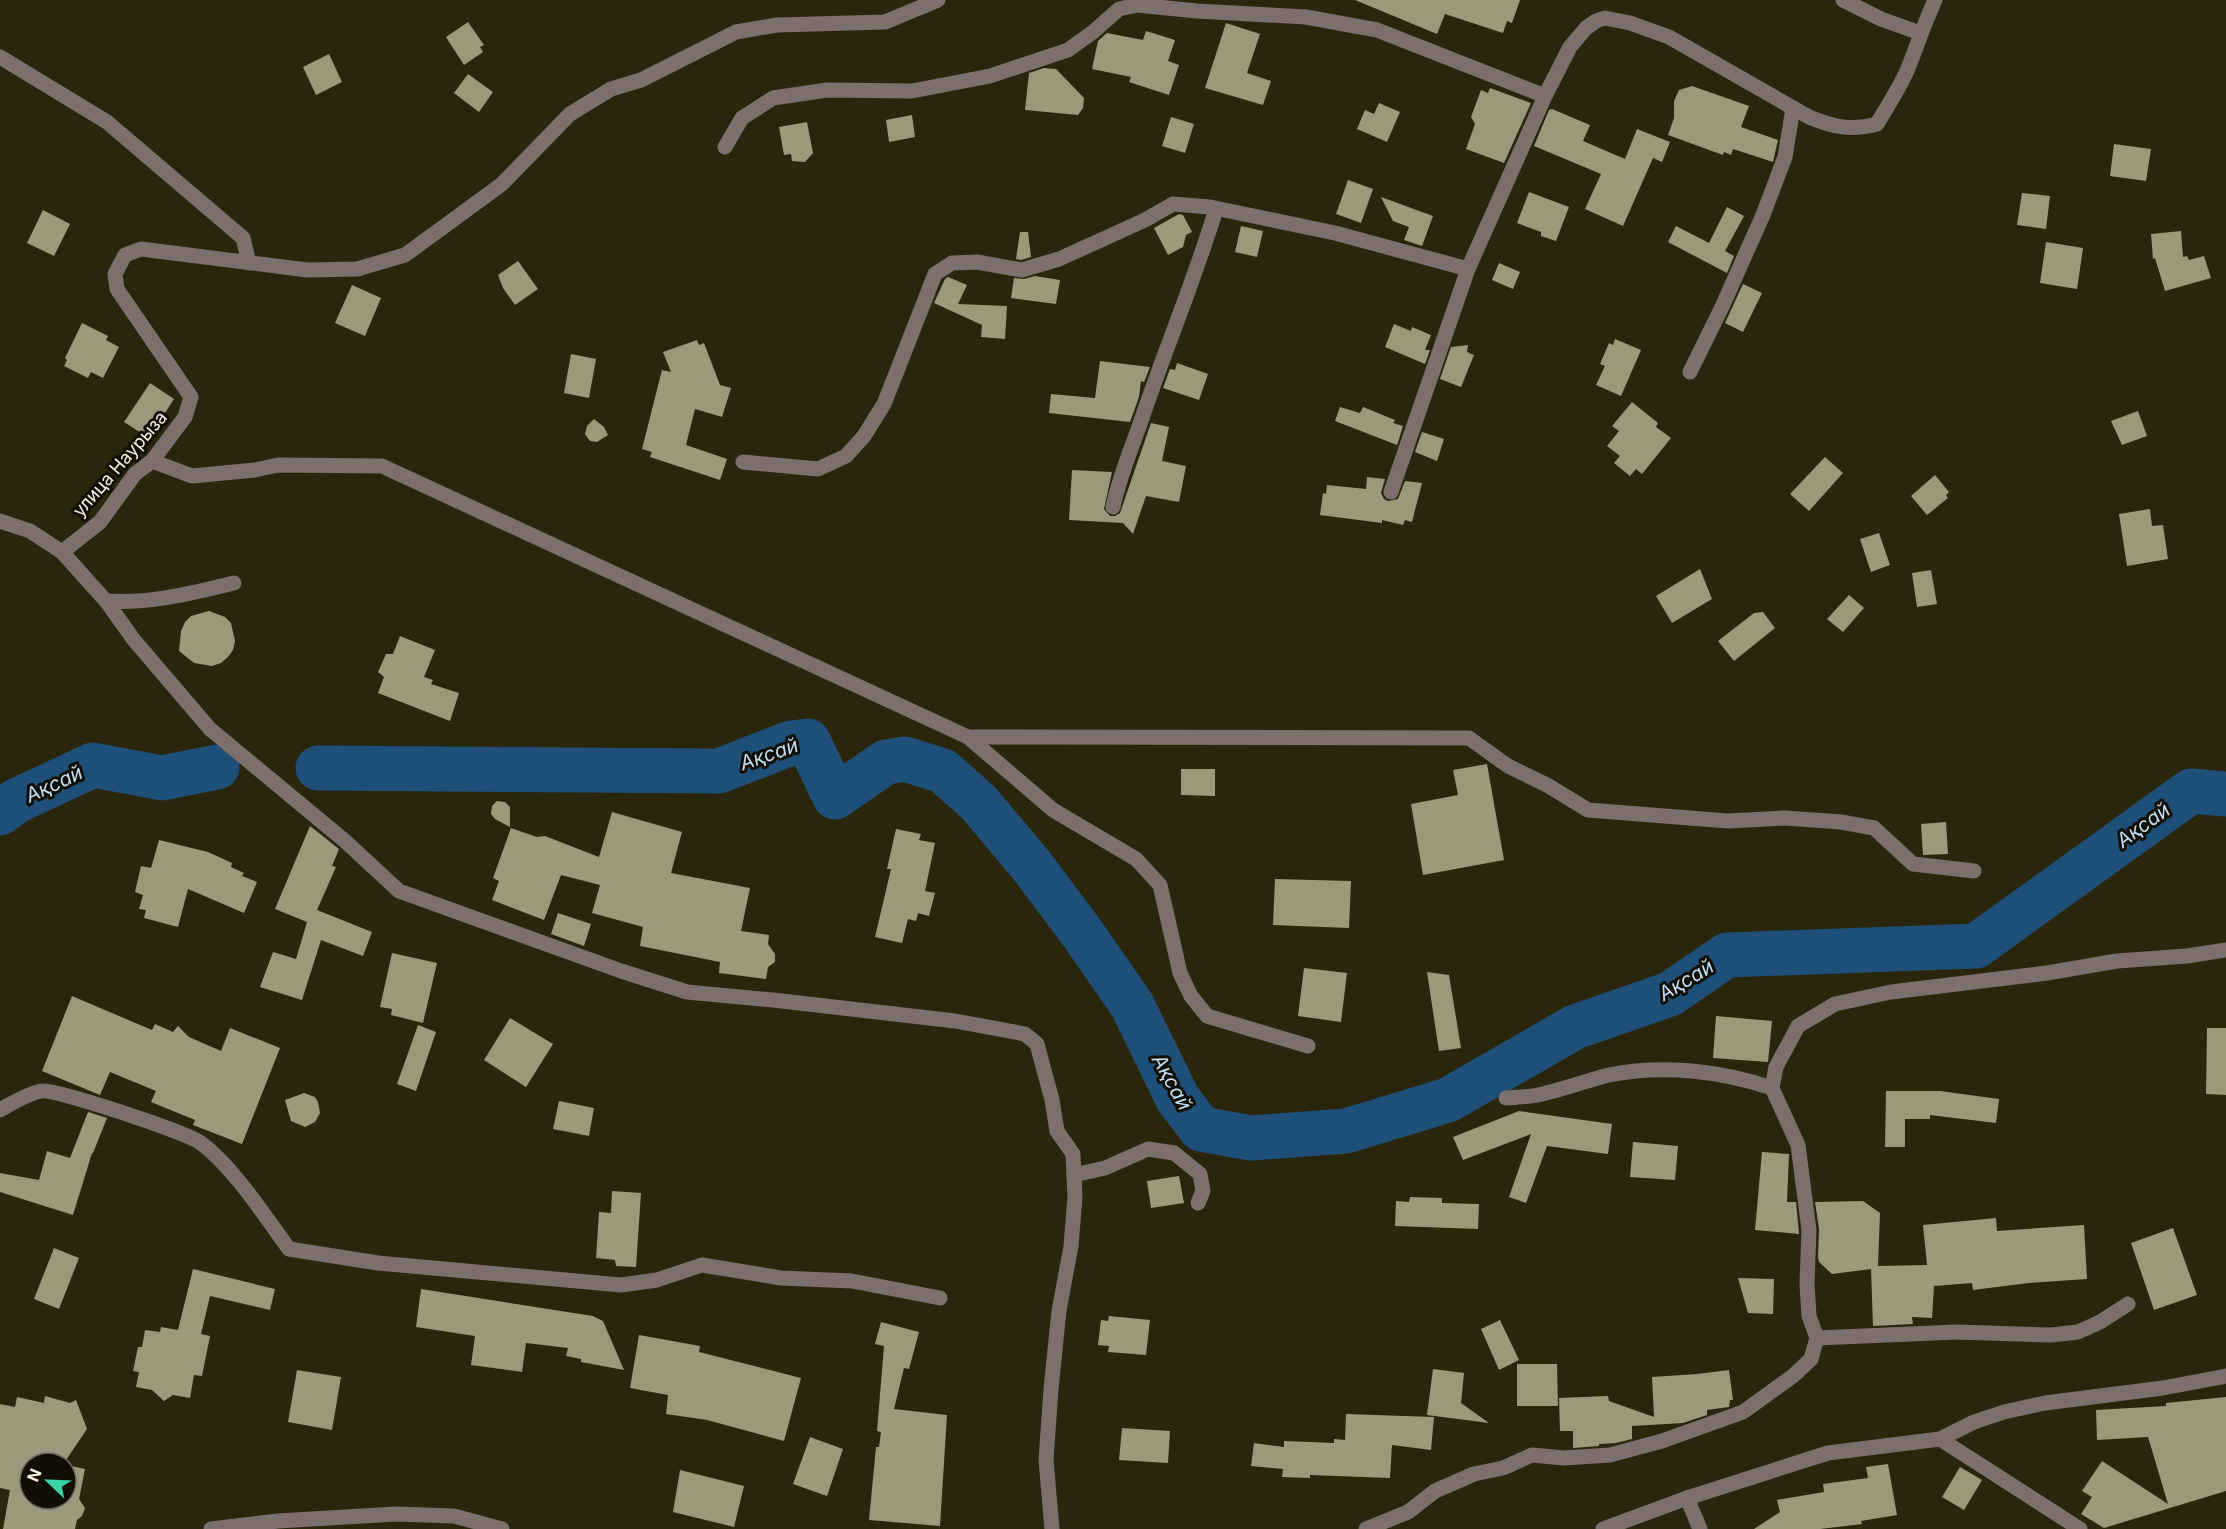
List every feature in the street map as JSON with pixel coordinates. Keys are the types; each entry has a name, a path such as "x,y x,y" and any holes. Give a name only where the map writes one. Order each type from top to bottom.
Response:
{"street":[{"path":"0,57 107,122 243,238 249,263 307,270 357,269 405,255 502,184 570,114 611,89 640,80 736,32 777,25 885,22 938,0"},
{"path":"1843,0 1881,19 1920,33"},
{"path":"1391,492 1468,269 1545,96 1570,47 1586,28 1605,18 1630,23 1669,37 1792,108 1828,125 1859,129 1877,123 1898,90 1935,0"},
{"path":"725,147 742,118 773,98 827,90 912,91 990,76 1068,51 1119,9 1137,5 1306,17 1377,30 1545,96"},
{"path":"1690,372 1734,280 1778,176 1785,157 1792,108"},
{"path":"742,462 818,469 846,456 864,436 884,404 935,274 952,263 977,262 1022,270 1083,249 1173,204 1216,209 1335,233 1468,269"},
{"path":"1113,507 1118,485 1154,379 1182,309 1216,209"},
{"name":"улица Наурыза","path":"62,552 100,522 135,474 152,461 185,417 191,397 117,289 115,274 125,255 141,249 249,263"},
{"path":"152,461 192,476 255,470 278,465 382,466 968,737 1053,810 1136,859 1160,885 1180,973 1191,996 1207,1016 1308,1046"},
{"path":"0,521 30,531 62,552 106,601 134,640 210,729 345,841 399,891 621,971 687,992 955,1021 1025,1034 1037,1044 1052,1100 1057,1131 1073,1154 1075,1197 1071,1246 1059,1311 1046,1460 1052,1529"},
{"path":"106,601 132,603 234,583"},
{"path":"968,737 1469,738 1508,766 1547,785 1588,810 1728,821 1785,818 1841,822 1874,828 1913,864 1974,871"},
{"path":"1366,1529 1408,1512 1435,1491 1474,1474 1503,1468 1532,1455 1564,1458 1610,1455 1662,1441 1743,1412 1793,1376 1810,1359 1817,1338 1809,1316 1807,1284 1809,1230 1798,1145 1773,1088 1776,1067 1798,1026 1835,1004 1891,992 2047,973 2117,961 2187,956 2226,950"},
{"path":"1506,1098 1536,1096 1611,1075 1655,1071 1708,1072 1744,1079 1773,1088"},
{"path":"0,1110 43,1090 92,1102 200,1142 238,1180 288,1249 378,1263 621,1285 657,1280 702,1266 781,1278 852,1281 940,1298"},
{"path":"1074,1175 1105,1168 1148,1149 1174,1154 1200,1174 1203,1191 1198,1203"},
{"path":"1817,1338 1945,1332 2051,1335 2078,1332 2100,1322 2127,1304"},
{"path":"1603,1529 1688,1498 1828,1453 1940,1439 1974,1422 2004,1412 2226,1376"},
{"path":"1940,1439 2080,1529"},
{"path":"1688,1498 1700,1529"},
{"path":"211,1529 278,1521 396,1514 454,1516 502,1529"}],"building":[{"path":"1355,0 1520,0 1512,23 1507,21 1503,33 1445,14 1437,34"},
{"path":"468,22 484,45 480,47 483,52 464,65 446,37"},
{"path":"1226,23 1260,34 1247,73 1271,81 1263,105 1205,88"},
{"path":"1146,31 1175,40 1168,61 1179,65 1169,95 1129,82 1131,77 1092,69 1098,41 1107,33 1143,40"},
{"path":"329,54 342,82 316,95 303,67"},
{"path":"1044,68 1056,69 1084,98 1083,108 1078,115 1025,110 1029,73"},
{"path":"468,74 493,92 479,112 454,93"},
{"path":"1692,86 1749,106 1741,127 1778,140 1773,162 1733,149 1731,155 1724,152 1723,155 1668,135 1674,118 1674,101 1679,90"},
{"path":"1490,88 1531,103 1504,163 1466,149 1475,124 1471,117 1481,90 1488,93"},
{"path":"1379,103 1400,112 1387,142 1357,129 1365,110 1374,114"},
{"path":"1552,109 1590,125 1583,141 1625,159 1637,129 1670,142 1662,162 1653,158 1623,226 1585,209 1601,174 1534,146 1549,110"},
{"path":"912,115 915,137 889,142 886,120"},
{"path":"1171,117 1194,124 1185,153 1162,146"},
{"path":"807,122 813,153 805,162 792,161 791,154 784,155 779,127"},
{"path":"2114,144 2151,149 2146,181 2110,176"},
{"path":"1348,180 1373,189 1361,223 1336,214"},
{"path":"1529,192 1569,207 1556,241 1541,236 1541,232 1517,223"},
{"path":"2022,193 2050,196 2046,229 2017,225"},
{"path":"1381,197 1433,216 1422,246 1404,240 1409,227 1393,221"},
{"path":"1727,207 1744,216 1725,251 1734,256 1727,273 1668,242 1676,226 1709,243"},
{"path":"43,210 70,224 54,256 27,243"},
{"path":"1179,214 1183,215 1192,232 1186,235 1183,247 1168,255 1154,228"},
{"path":"1241,226 1263,231 1257,257 1235,252"},
{"path":"2181,231 2183,257 2187,256 2189,260 2204,256 2211,278 2165,291 2155,258 2153,259 2151,234"},
{"path":"1020,232 1028,232 1031,257 1021,260 1016,259"},
{"path":"2046,242 2083,248 2077,289 2040,283"},
{"path":"518,261 538,289 515,305 503,288 498,275"},
{"path":"1499,263 1520,272 1513,289 1492,280"},
{"path":"1035,276 1060,280 1056,304 1011,298 1014,278 1024,279"},
{"path":"948,277 967,285 958,304 1007,306 1005,339 981,337 982,325 934,303"},
{"path":"1743,284 1762,293 1743,332 1725,323"},
{"path":"352,285 381,298 365,336 335,323"},
{"path":"82,323 108,336 106,340 119,347 103,378 91,372 88,378 64,366 67,360 65,358"},
{"path":"1394,324 1411,331 1412,327 1431,335 1425,350 1430,350 1425,364 1385,347"},
{"path":"1615,339 1641,350 1621,396 1596,385 1605,366 1600,364 1609,343 1613,345"},
{"path":"697,340 699,345 704,343 720,385 731,388 722,417 695,409 686,445 727,459 720,480 650,457 652,452 642,449 662,370 671,372 663,352"},
{"path":"1468,345 1467,352 1474,355 1461,387 1440,379 1451,347"},
{"path":"571,354 596,359 589,398 564,393"},
{"path":"1100,361 1150,367 1144,382 1141,381 1139,397 1130,422 1049,413 1051,394 1095,398"},
{"path":"1177,363 1208,374 1199,400 1163,388 1170,369 1175,370"},
{"path":"150,383 174,399 149,438 124,422"},
{"path":"1632,402 1658,423 1656,427 1671,438 1642,474 1636,469 1630,476 1614,463 1620,456 1607,446 1619,431 1612,426"},
{"path":"1340,407 1360,413 1363,407 1395,420 1393,423 1403,426 1397,445 1335,421"},
{"path":"2138,411 2147,436 2122,445 2111,421"},
{"path":"594,419 604,427 608,435 597,442 590,441 585,434 587,426"},
{"path":"1151,423 1169,427 1162,461 1186,466 1179,502 1146,496 1133,534 1123,523 1069,520 1072,470 1112,472 1104,509 1110,516 1120,513"},
{"path":"1422,432 1444,439 1437,461 1415,452"},
{"path":"1825,457 1843,473 1809,511 1790,494"},
{"path":"1935,475 1949,492 1946,495 1948,498 1927,515 1911,496"},
{"path":"1367,477 1385,479 1381,493 1388,501 1398,499 1405,481 1422,483 1412,522 1405,520 1403,525 1382,520 1382,523 1320,515 1323,493 1326,494 1327,485 1366,489"},
{"path":"2150,509 2152,526 2163,525 2168,559 2127,566 2119,514"},
{"path":"1879,533 1890,565 1871,572 1860,539"},
{"path":"1700,569 1712,599 1672,623 1656,596"},
{"path":"1931,570 1937,604 1917,607 1912,573"},
{"path":"1849,595 1864,608 1843,632 1827,619"},
{"path":"209,611 225,617 231,623 235,641 228,657 212,666 194,663 179,651 181,631 185,622 191,616"},
{"path":"1763,612 1775,628 1734,661 1718,641 1754,613"},
{"path":"400,636 435,650 424,677 433,680 431,684 459,693 450,721 378,693 384,677 378,672 386,654 393,654"},
{"path":"1487,764 1504,860 1423,875 1411,804 1458,795 1453,770"},
{"path":"1181,769 1215,769 1215,796 1181,795"},
{"path":"497,801 505,802 510,807 510,827 495,819 491,814 492,806"},
{"path":"612,812 682,832 671,873 750,888 741,931 769,935 768,944 775,954 775,962 768,967 766,979 719,973 720,962 640,946 643,927 592,913 600,885 561,875 544,920 492,900 499,881 493,878 511,828 537,837 545,836 599,857"},
{"path":"1946,822 1948,854 1923,855 1921,824"},
{"path":"310,826 339,849 332,866 336,867 317,910 372,932 363,956 321,940 302,1000 260,987 273,952 296,959 307,922 275,909"},
{"path":"896,829 921,834 919,840 935,843 925,891 935,893 929,916 918,913 916,921 908,919 902,943 875,937 891,869 887,869"},
{"path":"159,840 208,852 232,863 231,867 244,873 242,876 257,882 244,913 188,889 178,927 144,918 146,910 139,909 143,895 135,892 141,866 151,868"},
{"path":"1275,879 1351,881 1349,928 1273,925"},
{"path":"558,913 591,924 584,946 551,934"},
{"path":"392,953 437,963 423,1023 391,1015 392,1009 380,1007"},
{"path":"1304,968 1347,973 1341,1022 1298,1016"},
{"path":"1427,972 1449,975 1461,1048 1439,1051"},
{"path":"72,996 152,1030 155,1024 173,1032 178,1026 189,1037 221,1051 230,1028 280,1048 242,1144 193,1125 195,1120 151,1102 156,1091 110,1072 100,1095 42,1071"},
{"path":"1716,1016 1772,1021 1768,1062 1713,1058"},
{"path":"510,1018 553,1044 526,1087 484,1060"},
{"path":"418,1025 436,1032 416,1091 397,1084"},
{"path":"2207,1028 2226,1028 2226,1095 2206,1094"},
{"path":"1886,1091 1940,1091 1999,1099 1996,1123 1930,1115 1930,1119 1905,1119 1905,1147 1885,1147"},
{"path":"304,1093 315,1097 320,1113 315,1122 305,1127 291,1121 285,1100"},
{"path":"559,1101 594,1108 589,1136 553,1129"},
{"path":"1519,1111 1612,1124 1608,1154 1547,1146 1526,1203 1509,1197 1531,1134 1463,1160 1453,1137"},
{"path":"88,1112 107,1118 92,1153 73,1215 0,1192 0,1173 39,1180 47,1151 70,1158"},
{"path":"1633,1142 1678,1146 1675,1180 1630,1177"},
{"path":"1762,1152 1789,1154 1787,1202 1796,1202 1799,1234 1755,1230"},
{"path":"1179,1176 1184,1203 1151,1208 1147,1181"},
{"path":"612,1191 641,1193 636,1267 616,1266 615,1260 596,1258 599,1212 611,1213"},
{"path":"1410,1197 1442,1198 1442,1203 1479,1204 1478,1229 1395,1226 1396,1201 1409,1202"},
{"path":"1863,1201 1880,1213 1878,1266 1927,1265 1923,1225 1996,1218 1997,1231 2084,1225 2087,1279 1973,1290 1972,1283 1934,1286 1932,1318 1912,1317 1913,1324 1873,1326 1871,1269 1832,1274 1819,1262 1818,1257 1819,1229 1815,1202"},
{"path":"2173,1228 2197,1295 2154,1310 2131,1243"},
{"path":"54,1248 79,1258 59,1309 34,1299"},
{"path":"193,1269 275,1289 270,1310 210,1296 201,1334 210,1336 202,1376 194,1375 190,1398 173,1395 164,1401 152,1390 136,1387 139,1372 133,1371 138,1347 142,1347 145,1330 160,1332 161,1327 178,1330"},
{"path":"1738,1278 1774,1279 1773,1314 1748,1313"},
{"path":"421,1289 593,1316 603,1321 624,1370 581,1362 581,1359 566,1356 568,1348 526,1343 522,1372 471,1365 475,1336 416,1327"},
{"path":"1109,1316 1150,1320 1146,1355 1108,1352 1109,1346 1098,1345 1101,1320 1108,1321"},
{"path":"1500,1320 1519,1360 1499,1370 1481,1329"},
{"path":"881,1322 919,1332 909,1369 904,1368 894,1409 947,1415 940,1526 869,1520 876,1447 879,1447 881,1432 877,1431 884,1346 875,1344"},
{"path":"639,1335 700,1346 699,1352 801,1378 784,1441 707,1420 666,1414 668,1395 630,1388"},
{"path":"1517,1364 1557,1364 1558,1406 1517,1406"},
{"path":"1433,1369 1464,1373 1461,1403 1489,1423 1427,1415"},
{"path":"297,1370 341,1377 332,1430 288,1422"},
{"path":"1729,1370 1733,1400 1730,1400 1729,1407 1707,1410 1707,1415 1683,1423 1632,1426 1632,1439 1599,1444 1599,1446 1573,1448 1573,1431 1560,1431 1559,1398 1608,1396 1609,1401 1654,1417 1652,1377"},
{"path":"45,1396 70,1403 76,1400 87,1429 72,1451 18,1451 18,1511 78,1511 78,1468 85,1469 79,1499 85,1508 82,1516 77,1520 75,1529 3,1529 10,1490 0,1488 0,1404 15,1407 17,1397 44,1403"},
{"path":"2226,1397 2226,1491 2104,1528 2081,1514 2092,1497 2082,1491 2102,1461 2168,1504 2148,1437 2097,1440 2096,1410 2166,1406 2166,1403"},
{"path":"1346,1414 1434,1417 1431,1450 1392,1445 1390,1478 1310,1475 1310,1478 1282,1477 1283,1469 1251,1466 1254,1443 1284,1447 1284,1441 1334,1443 1334,1439 1345,1440"},
{"path":"1122,1428 1170,1431 1168,1463 1119,1460"},
{"path":"810,1437 843,1449 827,1496 793,1484"},
{"path":"1888,1464 1897,1515 1861,1521 1862,1524 1820,1529 1754,1529 1780,1512 1777,1500 1824,1492 1823,1484 1868,1478 1866,1467"},
{"path":"1960,1467 1982,1480 1964,1510 1942,1497"},
{"path":"680,1470 744,1486 734,1527 673,1512"}],"waterway":[{"name":"Ақсай","path":"318,768 719,771 791,743 808,741 835,797 886,762 905,759 943,771 979,803 1031,865 1082,933 1132,1005 1178,1099 1201,1129 1251,1138 1346,1131 1448,1100 1575,1027 1670,994 1727,955 1976,946 2191,791 2226,794"},
{"name":"Ақсай","path":"0,813 16,801 93,765 162,778 217,767"}]}
